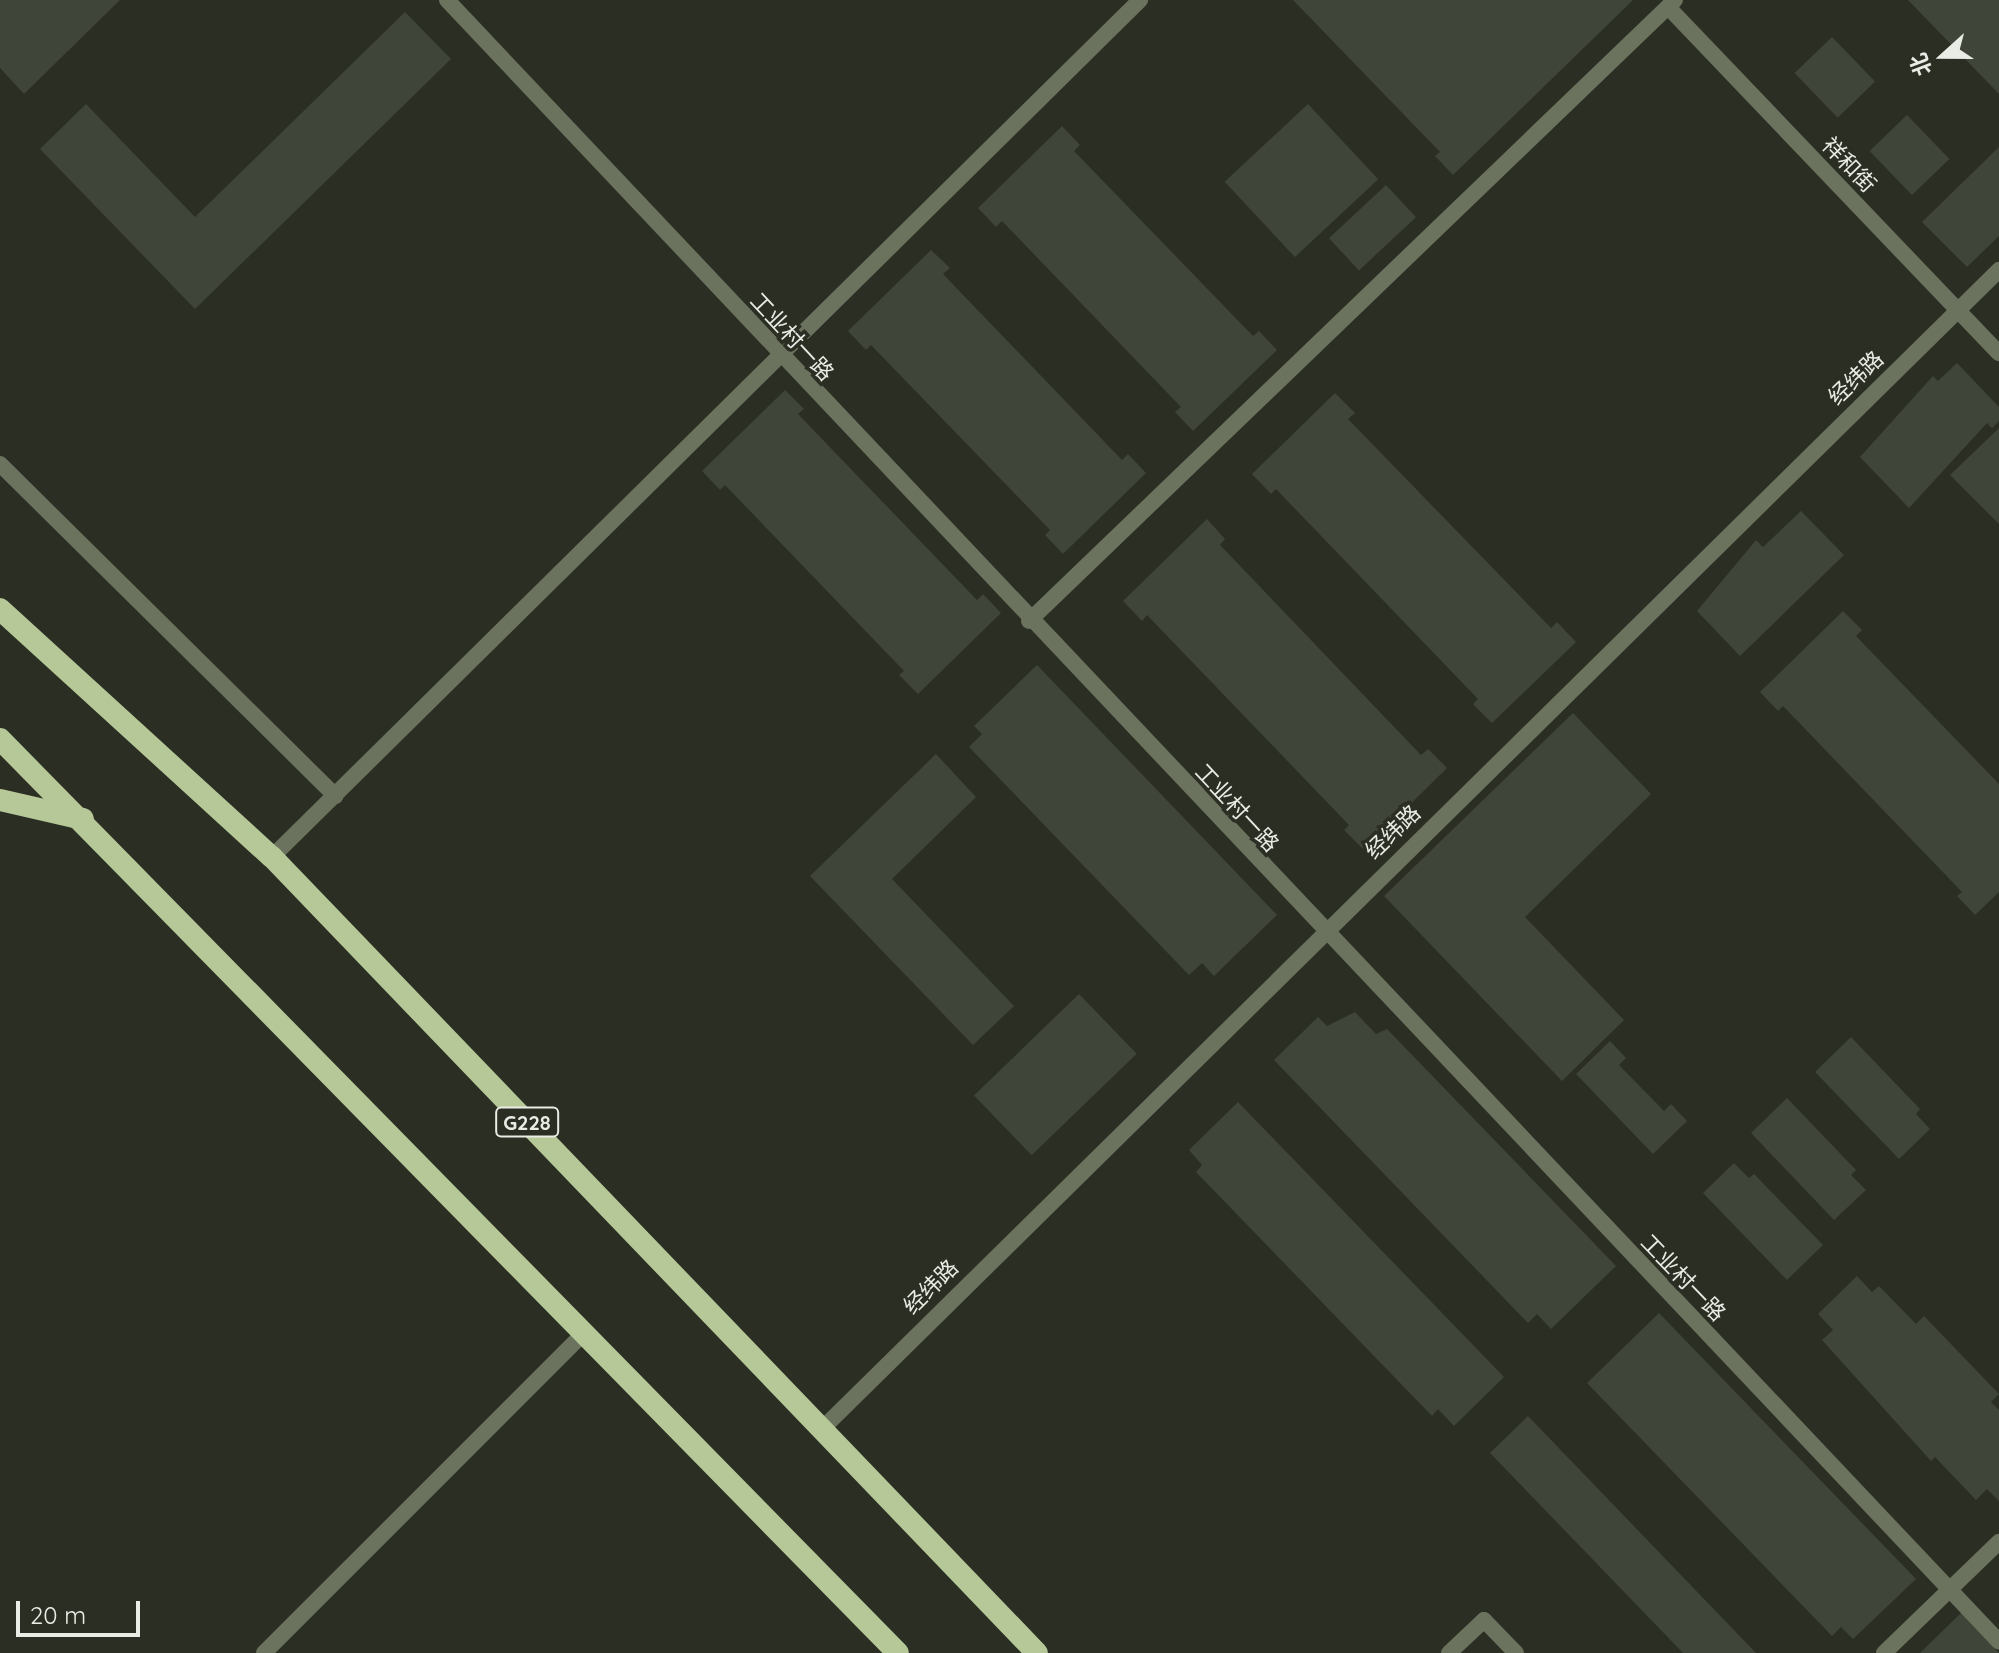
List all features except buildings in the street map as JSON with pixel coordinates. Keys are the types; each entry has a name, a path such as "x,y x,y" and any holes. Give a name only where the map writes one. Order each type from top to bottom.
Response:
{"highway":[{"name":"G228","path":"0,609 272,857 1037,1653"},
{"path":"0,739 84,820 898,1653"},
{"path":"0,800 84,820"}],"street":[{"name":"工业村一路","path":"447,0 1029,621 1999,1642"},
{"path":"272,857 777,354 1140,0"},
{"path":"1029,621 1671,4"},
{"name":"祥和街","path":"1671,4 1999,353"},
{"name":"经纬路","path":"822,1429 1323,931 1999,270"},
{"path":"0,464 335,796"},
{"path":"264,1653 584,1333"},
{"path":"1884,1653 1999,1542"},
{"path":"1449,1653 1484,1620 1516,1653"}]}
